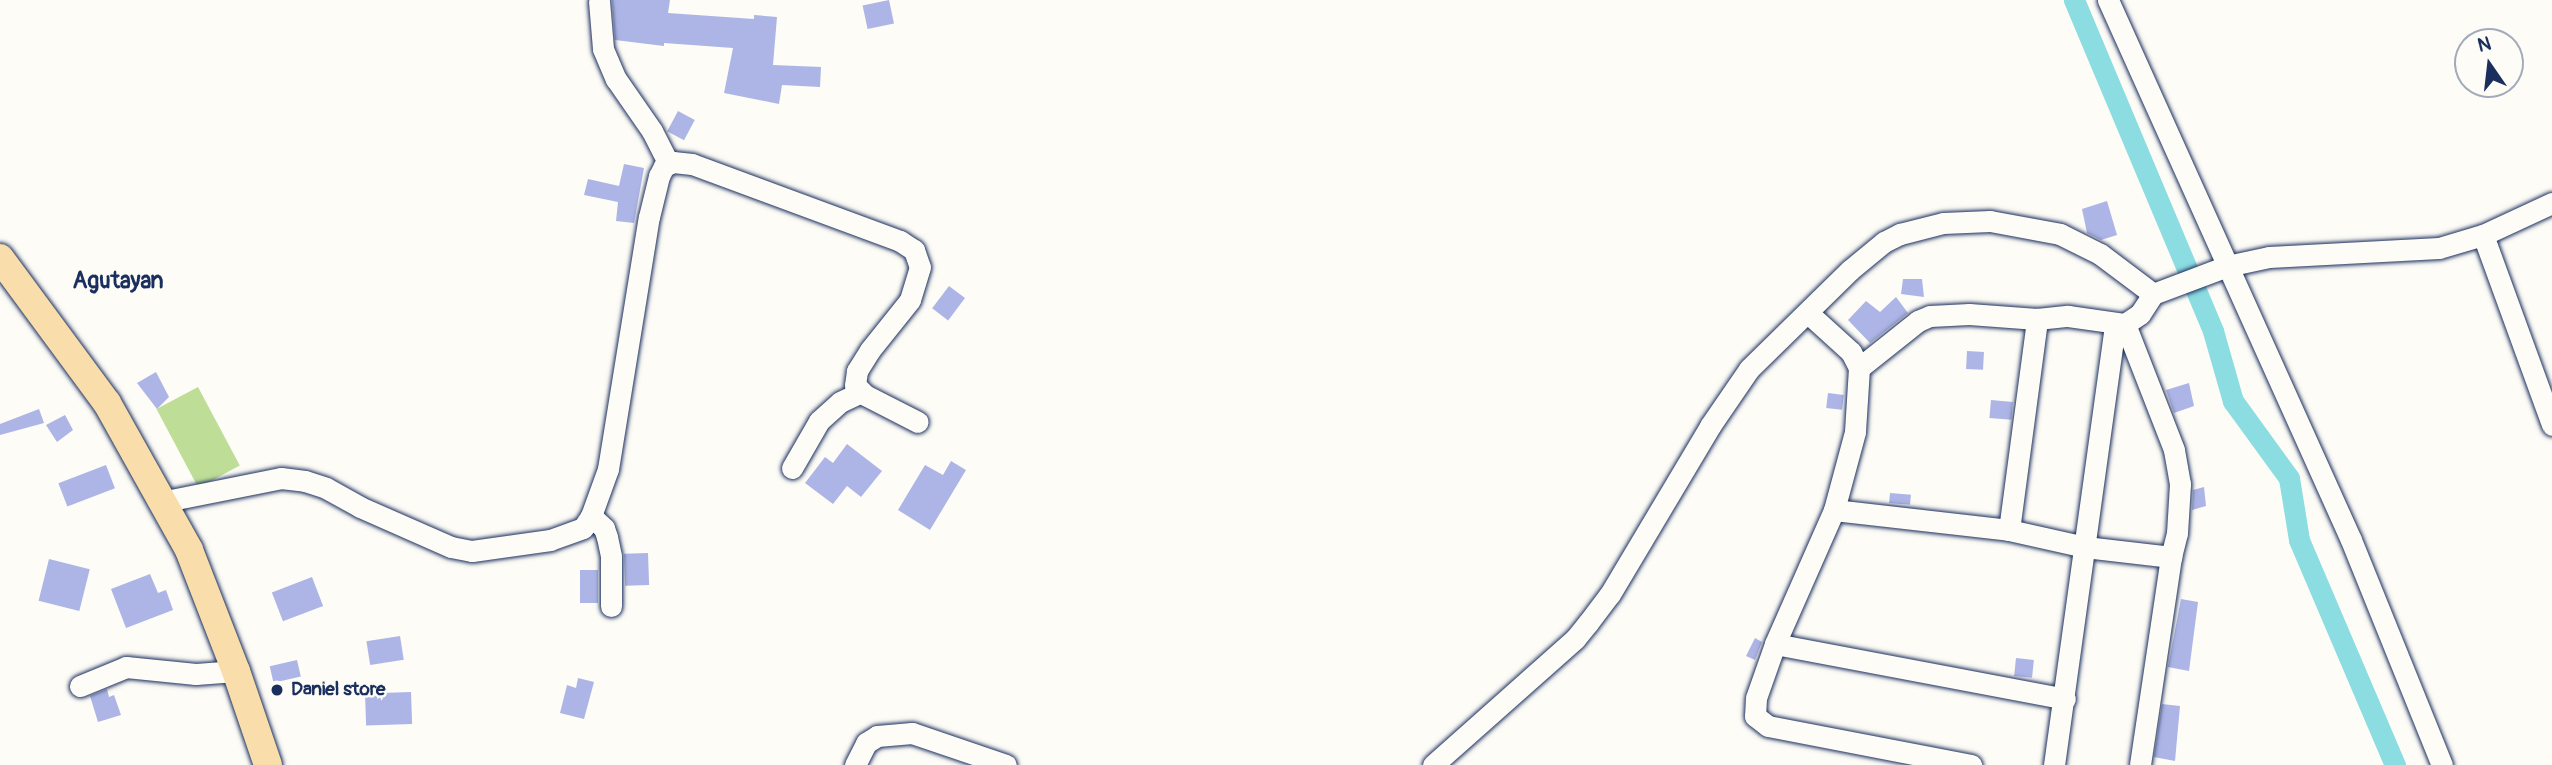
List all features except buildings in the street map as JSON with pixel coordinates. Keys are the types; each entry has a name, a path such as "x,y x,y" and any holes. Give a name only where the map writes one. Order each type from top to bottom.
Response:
{"main road":[{"path":"0,258 107,403 189,550 236,671 268,765"}],"street":[{"path":"2108,0 2351,540 2442,765"},
{"path":"599,1 603,49 616,79 652,131 669,164"},
{"path":"669,164 692,164 900,241 914,250 919,260 918,278 910,300 870,350 857,372 855,385 861,392 918,422"},
{"path":"161,502 281,478 305,481 452,547 472,551 502,549 574,533 583,528 591,516 608,469 649,217 659,176 669,164"},
{"path":"1859,368 1918,321 1930,316 1969,314 2037,319 2067,316 2120,324 2140,314 2161,292 2227,266 2269,257 2440,248 2483,235 2552,203"},
{"path":"1433,765 1575,639 1610,594 1735,386 1884,242 1923,227 1990,221 2060,234 2161,292"},
{"path":"2483,235 2552,425"},
{"path":"1808,313 1851,352 1859,368 1855,432 1834,510 1775,644 1753,709 1759,721 1802,733 1971,765"},
{"path":"2009,530 2037,319"},
{"path":"2054,765 2120,324"},
{"path":"2120,324 2174,450 2180,506 2140,765"},
{"path":"792,468 819,421 840,402 861,392"},
{"path":"1834,510 2009,530 2085,547 2171,557"},
{"path":"591,516 604,528 607,537 611,556 611,606"},
{"path":"1775,644 2065,699"},
{"path":"80,686 126,667 196,674 236,671"},
{"path":"855,765 866,743 877,736 912,733 1006,765"}],"green space":[{"path":"198,387 240,466 198,488 157,409"}],"waterway":[{"path":"2074,0 2213,331 2233,401 2289,478 2299,540 2395,765"}],"place":[{"name":"Daniel store","path":"277,690"}],"district":[{"name":"Agutayan","path":"118,281"}]}
